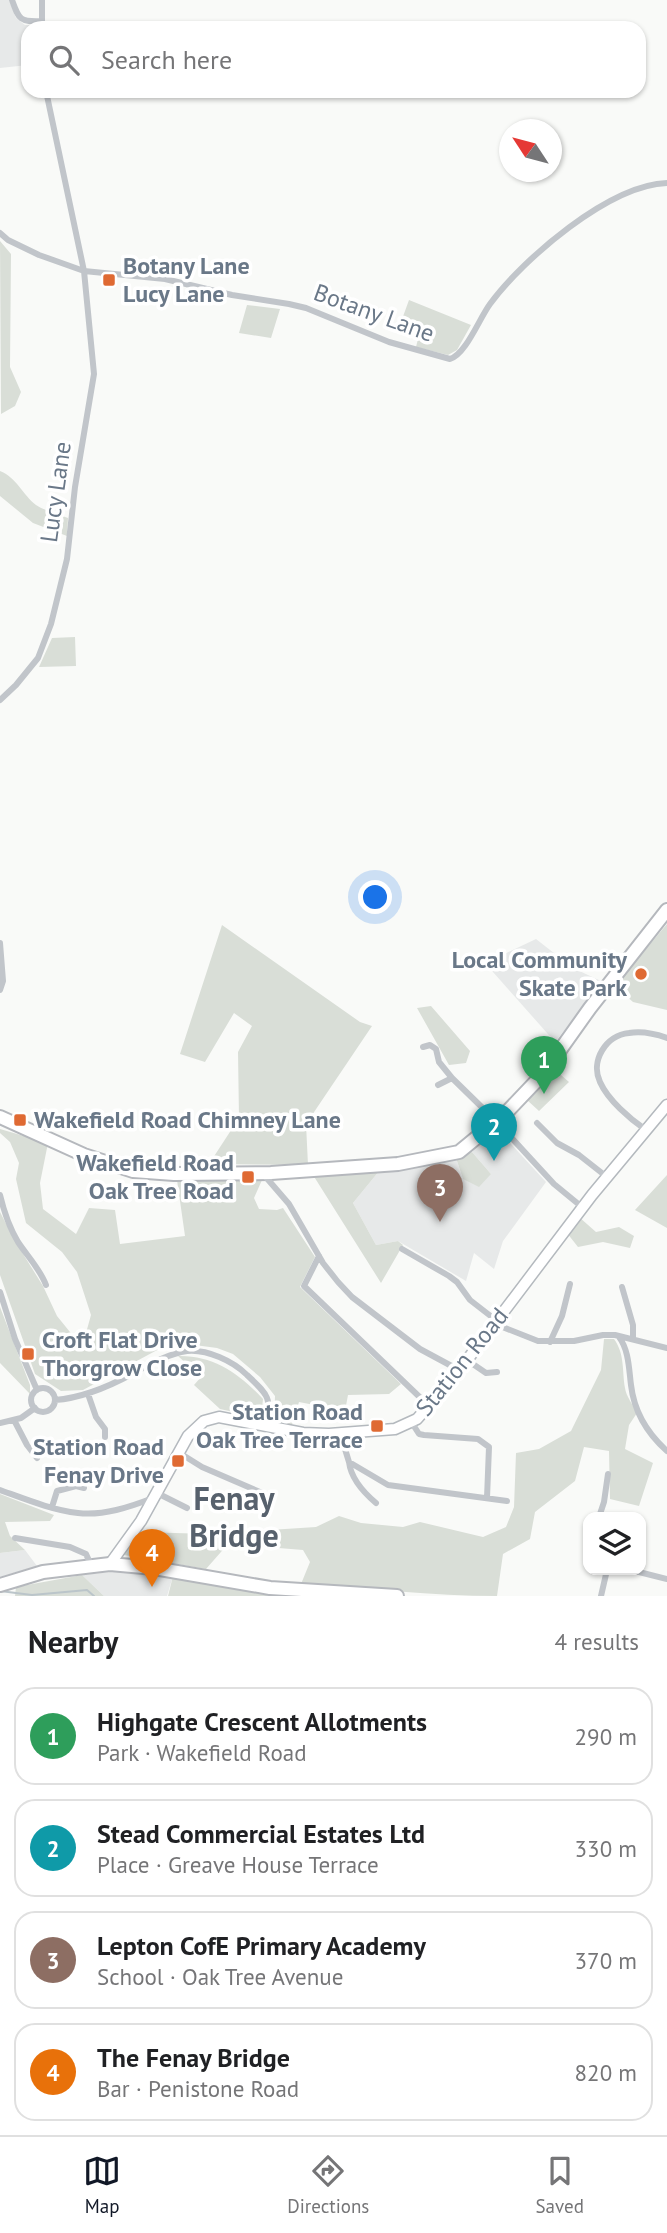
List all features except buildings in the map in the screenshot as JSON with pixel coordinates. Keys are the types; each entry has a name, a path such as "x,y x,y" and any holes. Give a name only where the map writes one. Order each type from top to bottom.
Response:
{"highway":[{"path":"0,1116 84,1155 133,1171 174,1174 261,1171 271,1173 398,1164 459,1152 500,1119 544,1074 590,1008 667,910"},
{"path":"0,1585 43,1572 110,1564 270,1588 397,1596"}],"street":[{"path":"12,0 18,17 24,21"},
{"path":"42,0 42,21"},
{"name":"Lucy Lane","path":"0,700 38,658 51,624 67,559 75,487 94,374 84,271 47,98"},
{"name":"Botany Lane","path":"84,271 165,279 232,295 306,308 389,342 450,359 461,352 495,297 518,271 590,211 629,193 667,183"},
{"path":"0,233 8,240 39,255 84,271"},
{"path":"0,943 3,981 0,990"},
{"path":"646,1130 629,1116 601,1084 597,1069 598,1058 603,1049 619,1035 639,1032 667,1038"},
{"path":"423,1047 430,1045 436,1049 439,1062 452,1078 500,1119 554,1184 582,1207"},
{"path":"438,1085 452,1078"},
{"name":"Station Road","path":"110,1564 141,1521 178,1452 193,1430 211,1418 219,1417 314,1434 395,1429 412,1423 459,1370 582,1207 667,1105"},
{"path":"537,1123 557,1143 579,1155 607,1177"},
{"path":"261,1171 289,1204 319,1256 352,1297 420,1349 459,1370"},
{"path":"0,1195 6,1220 18,1242 47,1275 46,1285"},
{"path":"402,1250 457,1282 470,1300 496,1323 538,1341 615,1335 667,1348"},
{"path":"319,1256 304,1286 429,1406"},
{"path":"550,1342 562,1316 570,1284"},
{"path":"622,1287 633,1325 633,1339"},
{"path":"0,1292 15,1339 37,1390"},
{"path":"620,1337 637,1409 651,1436 667,1451"},
{"path":"55,1400 88,1394 163,1358 189,1351 209,1354 242,1370 268,1397 268,1426"},
{"path":"467,1360 486,1373 497,1372"},
{"path":"35,1408 49,1410 55,1400 48,1389 37,1390"},
{"path":"35,1408 32,1398 37,1390"},
{"path":"88,1394 105,1433 115,1425"},
{"path":"0,1423 14,1420 35,1408"},
{"path":"14,1420 37,1458"},
{"path":"412,1423 419,1434 478,1439 489,1447 487,1498"},
{"path":"340,1433 352,1474 376,1503"},
{"path":"178,1452 202,1467 268,1495"},
{"path":"349,1462 388,1485 508,1501"},
{"path":"601,1512 608,1474"},
{"path":"52,1507 57,1491 75,1483 84,1488"},
{"path":"0,1490 52,1507 88,1513 123,1508 156,1495 187,1508"},
{"path":"15,1538 71,1547 86,1554 91,1565"},
{"path":"646,1573 667,1578"},
{"path":"601,1596 606,1575"}],"shaded area":[{"path":"0,0 9,0 16,18 21,22 21,66 0,68"},
{"path":"0,241 11,254 10,367 21,392 15,406 1,414"},
{"path":"409,300 471,325 457,350 448,355 416,347 418,339 415,338 412,326 401,322"},
{"path":"247,305 280,309 271,338 239,333"},
{"path":"0,471 11,477 36,505 68,518 67,536 33,523 0,496"},
{"path":"75,637 76,666 39,667 52,638"},
{"path":"667,924 667,1010 633,1002 615,986"},
{"path":"222,925 360,1022 372,1026 306,1124 308,1165 209,1164 239,1118 238,1052 252,1026 234,1013 205,1062 180,1054"},
{"path":"536,939 573,968 603,982 555,1042 485,963"},
{"path":"431,1006 470,1051 466,1063 449,1065 417,1008"},
{"path":"553,1068 569,1082 539,1111 527,1100"},
{"path":"0,1129 48,1143 40,1183 43,1209 76,1234 89,1208 115,1210 120,1244 185,1236 177,1180 262,1180 254,1198 259,1209 283,1208 315,1257 300,1287 401,1384 389,1394 348,1395 345,1411 299,1402 292,1425 274,1423 275,1396 260,1377 233,1354 217,1348 172,1342 83,1390 61,1391 35,1374 0,1275 0,1212 43,1286 57,1316 74,1337 86,1333 91,1315 77,1272 62,1252 26,1223 16,1179 19,1163 10,1142 0,1133"},
{"path":"500,1132 546,1182 503,1241 494,1269 474,1253 466,1281 398,1241 376,1245 353,1203 380,1170 456,1158 463,1179 491,1174 472,1152 494,1133"},
{"path":"472,1152 491,1174 479,1187 463,1179 456,1158"},
{"path":"380,1170 353,1203 376,1245 398,1241 403,1245 381,1283 313,1175"},
{"path":"667,1175 667,1228 635,1210"},
{"path":"579,1217 596,1232 619,1227 634,1236 630,1248 603,1242 578,1247 567,1233"},
{"path":"0,1307 30,1385 30,1394 0,1363"},
{"path":"604,1339 614,1339 618,1345 626,1391 637,1413 629,1425 625,1449 653,1463 639,1506 610,1499 609,1451 584,1447 575,1481 535,1512 530,1539 503,1554 497,1596 301,1584 310,1562 303,1550 228,1544 206,1569 124,1555 140,1532 210,1534 316,1527 339,1516 361,1523 403,1527 420,1522 483,1537 506,1527 514,1507 516,1453 539,1449 571,1431 601,1370"},
{"path":"178,1356 203,1359 235,1374 263,1399 261,1418 220,1409 194,1385 201,1377"},
{"path":"0,1494 54,1515 50,1521 5,1522 10,1536 25,1550 0,1553"},
{"path":"25,1550 37,1566 0,1577 0,1553"},
{"path":"119,1571 173,1576 167,1596 104,1596 82,1575"},
{"path":"82,1575 104,1596 15,1596 16,1587"},
{"path":"173,1576 271,1596 168,1596"}],"waterway":[{"path":"0,1591 32,1595 87,1590 94,1596"}],"place":[{"name":"Botany Lane Lucy Lane","path":"109,280"},
{"name":"Local Community Skate Park","path":"641,974"},
{"name":"Highgate Crescent Allotments","path":"544,1094"},
{"name":"Wakefield Road Chimney Lane","path":"20,1120"},
{"name":"Stead Commercial Estates Ltd","path":"494,1161"},
{"name":"Wakefield Road Oak Tree Road","path":"248,1177"},
{"name":"Lepton CofE Primary Academy","path":"440,1222"},
{"name":"Croft Flat Drive Thorgrow Close","path":"28,1354"},
{"name":"Station Road Oak Tree Terrace","path":"377,1426"},
{"name":"Station Road Fenay Drive","path":"178,1461"},
{"name":"The Fenay Bridge","path":"152,1587"}],"district":[{"name":"Fenay Bridge","path":"234,1518"}]}
